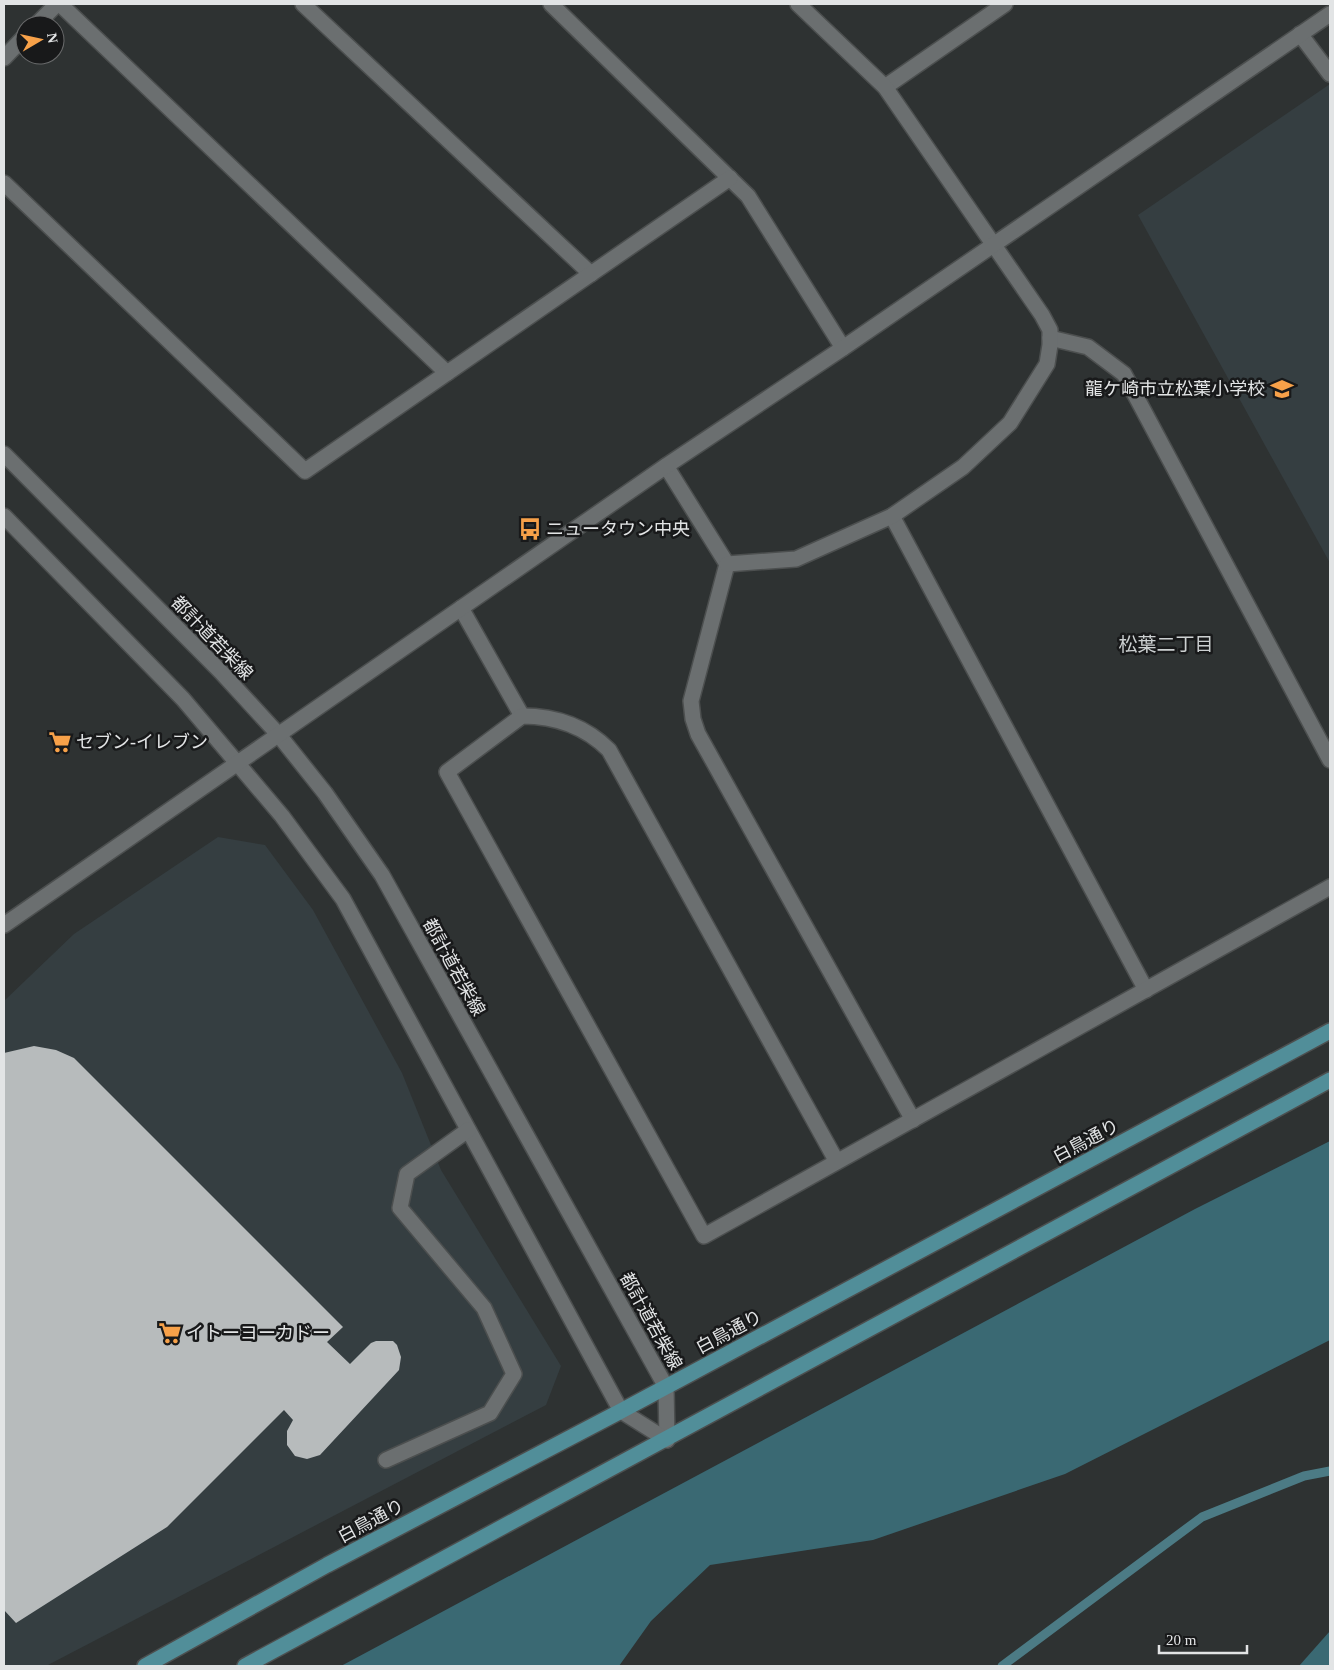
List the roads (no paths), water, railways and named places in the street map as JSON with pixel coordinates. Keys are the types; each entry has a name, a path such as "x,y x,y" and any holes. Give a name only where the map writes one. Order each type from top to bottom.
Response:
{"main road":[{"name":"白鳥通り","path":"145,1666 327,1566 666,1387 1330,1031"},
{"path":"245,1666 667,1440 1330,1080"}],"street":[{"path":"46,15 58,4 447,373"},
{"path":"303,4 590,274"},
{"path":"551,4 748,196 843,348"},
{"path":"727,564 796,559 892,516 963,467 1010,423 1047,364 1050,330 1042,315 885,87 798,4"},
{"path":"885,87 1005,4"},
{"path":"4,925 666,466 994,246 1330,14"},
{"path":"1300,34 1330,74"},
{"path":"4,58 15,46"},
{"path":"4,183 305,471 730,178"},
{"path":"1050,338 1088,347 1110,361 1124,374 1330,760"},
{"name":"都計道若柴線","path":"4,454 221,672 278,734 325,793 382,875 666,1387 667,1440"},
{"path":"666,466 727,564 692,701 693,719 698,734 913,1120"},
{"path":"4,516 182,699 282,816 342,899 621,1411 667,1440"},
{"path":"892,516 1146,990"},
{"path":"461,608 522,716"},
{"path":"837,1162 608,750 593,735 570,724 551,719 522,716 447,772 704,1236 913,1120 1330,887"},
{"path":"386,1460 490,1413 514,1374 484,1308 400,1208 407,1174 468,1130"}],"waterway":[{"path":"1002,1666 1202,1517 1304,1476 1330,1471"}],"place":[{"name":"龍ケ崎市立松葉小学校","path":"1282,389"},
{"name":"ニュータウン中央","path":"530,529"},
{"name":"セブン-イレブン","path":"60,742"},
{"name":"イトーヨーカドー","path":"170,1333"}],"district":[{"name":"松葉二丁目","path":"1166,644"}]}
